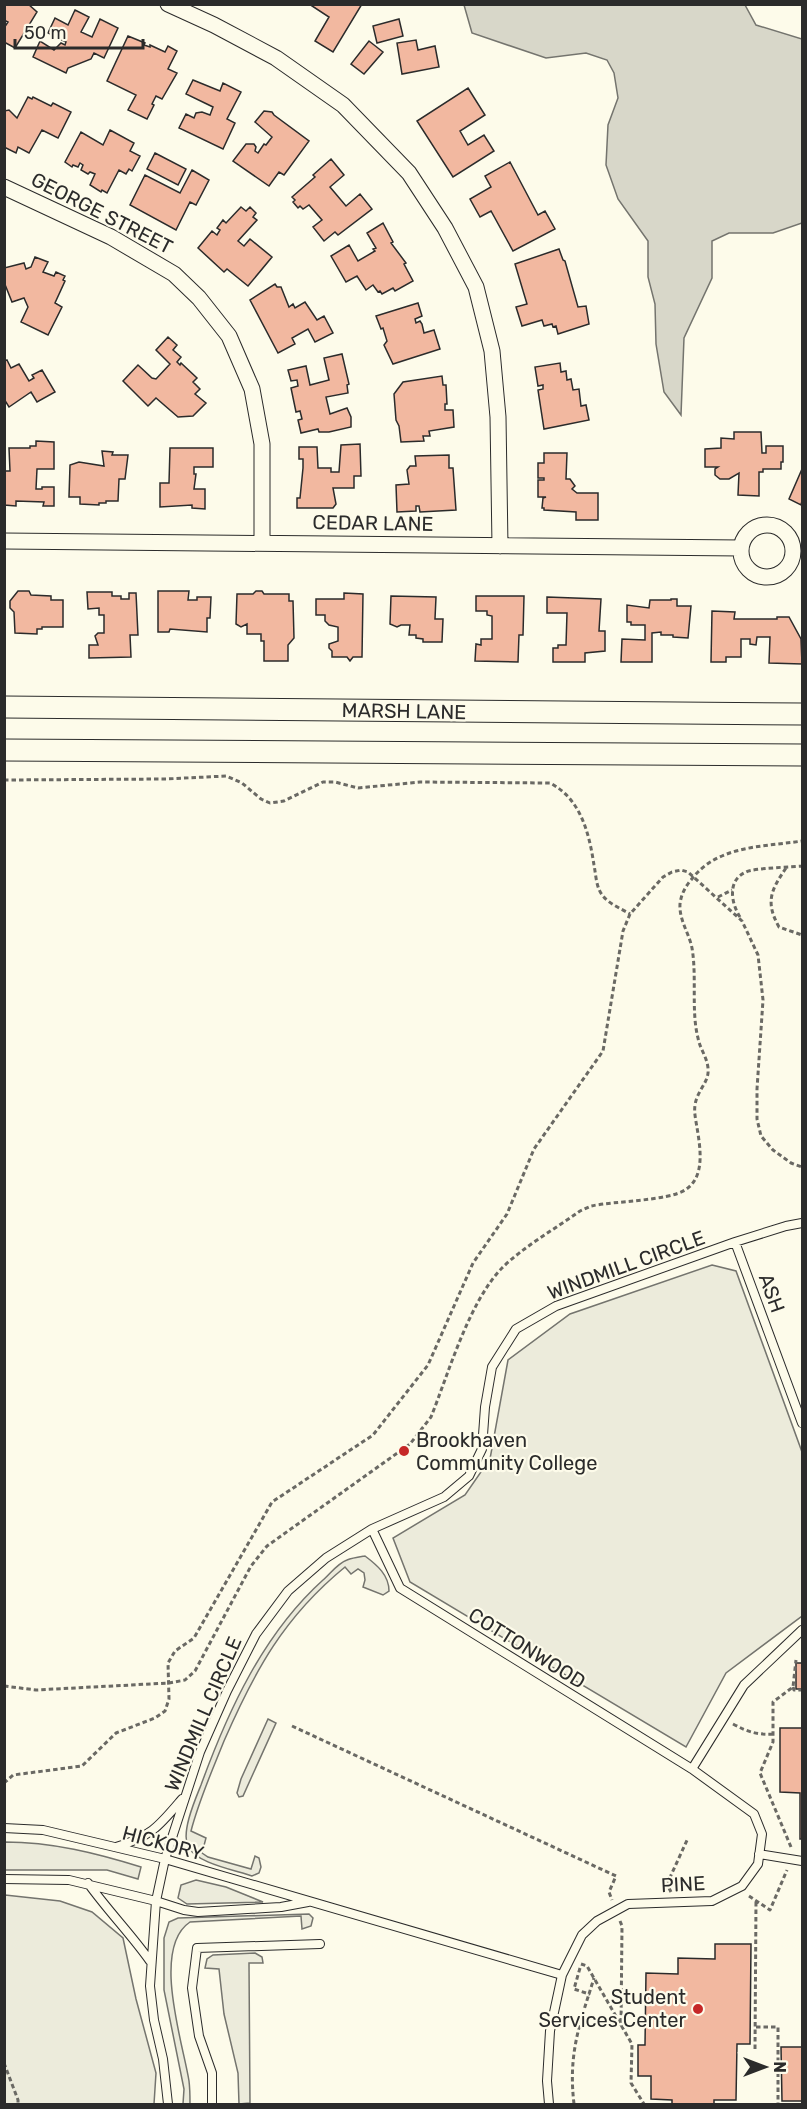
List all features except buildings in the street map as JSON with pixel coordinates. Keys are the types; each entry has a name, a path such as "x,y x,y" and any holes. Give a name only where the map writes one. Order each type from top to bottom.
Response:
{"main road":[{"name":"MARSH LANE","path":"4,707 802,714"},
{"name":"MARSH LANE","path":"4,750 802,755"}],"street":[{"path":"168,4 276,58 343,105 409,173 445,228 476,287 492,351 498,417 500,546"},
{"name":"GEORGE STREET","path":"4,187 111,237 174,274 200,298 229,336 252,389 262,444 262,543"},
{"name":"CEDAR LANE","path":"4,541 741,548"}],"lane":[{"name":"WINDMILL CIRCLE","path":"168,2104 163,2059 154,2020 150,1986 156,1901 165,1859 200,1752 222,1701 256,1634 288,1591 326,1558 372,1529 444,1497 469,1476 482,1449 485,1407 492,1367 516,1329 556,1306 735,1242 802,1223"},
{"name":"ASH","path":"735,1242 802,1423"},
{"name":"COTTONWOOD","path":"372,1529 400,1588 692,1769"},
{"path":"692,1769 744,1685 802,1630"},
{"name":"PINE","path":"549,2104 547,2081 550,2031 562,1975 582,1935 597,1921 628,1904 712,1901 742,1886 758,1864 762,1834 754,1814 692,1769"},
{"path":"115,1847 138,1840 154,1831 185,1795"},
{"name":"HICKORY","path":"4,1828 43,1830 165,1859 562,1975"},
{"path":"759,1854 802,1861"},
{"name":"HICKORY","path":"4,1879 69,1880 184,1910 280,1906 310,1902"},
{"path":"88,1884 110,1913 134,1938 150,1961"},
{"path":"212,2104 212,2073 200,2036 192,1988 197,1948 320,1944"}],"path":[{"path":"4,780 166,779 226,776 234,778 261,799 270,802 284,801 323,782 335,782 358,788 420,782 550,783 561,789 579,813 586,829 597,882 603,896 630,914"},
{"path":"4,1686 36,1690 169,1683 185,1680 195,1671 251,1566 267,1546 410,1444 422,1430 431,1416 474,1308 503,1267 580,1211 591,1206 671,1196 684,1191 695,1182 700,1158 694,1108 696,1096 709,1072 698,1039 693,957 682,920 680,904 684,888 706,863 733,851 802,840"},
{"path":"718,897 732,890 746,871 802,866"},
{"path":"786,868 774,886 771,914 779,927 802,935"},
{"path":"5,1781 12,1776 82,1766 116,1733 155,1719 165,1711 169,1699 168,1663 175,1651 194,1638 272,1502 373,1435 428,1365 473,1263 507,1214 534,1149 603,1051 623,932 630,914 663,877 681,870 693,876 742,921"},
{"path":"732,890 736,910 758,956 763,1000 757,1089 757,1119 761,1136 773,1150 791,1163 802,1167"},
{"path":"791,1860 793,1851 760,1773 773,1742 773,1702 793,1687 796,1660"},
{"path":"793,1687 794,1690 802,1690"},
{"path":"724,1718 757,1735 774,1734"},
{"path":"292,1726 616,1876 609,1892 616,1910"},
{"path":"674,1902 667,1884 688,1838"},
{"path":"755,2049 756,1900"},
{"path":"614,1924 620,1920 622,1926 621,2026"},
{"path":"589,1994 574,1989 582,1963 587,1966 632,2044 631,2083 644,2104"},
{"path":"573,2104 572,2056 594,1978"},
{"path":"756,2027 778,2027 778,2104"},
{"path":"4,2063 18,2104"}],"shaded area":[{"path":"464,5 745,5 756,25 802,39 802,223 773,233 729,233 712,241 712,278 684,338 681,415 664,392 656,344 655,304 648,277 648,241 618,199 606,165 608,125 618,98 614,73 607,60 586,53 546,58 472,33"},
{"path":"712,1265 736,1271 802,1452 802,1616 726,1673 686,1747 410,1582 393,1538 465,1495 490,1459 508,1360 570,1314"},
{"path":"365,1556 385,1575 389,1591 383,1595 363,1587 364,1573 358,1569 351,1574 345,1567 305,1605 273,1646 247,1691 224,1741 198,1808 191,1831 206,1838 202,1853 208,1857 251,1869 255,1856 259,1858 261,1867 259,1873 252,1876 199,1857 192,1852 186,1840 190,1816 223,1729 250,1675 282,1624 302,1601 340,1564 349,1559"},
{"path":"268,1719 276,1723 243,1796 239,1797 237,1793 241,1779"},
{"path":"5,1842 74,1849 141,1867 138,1879 107,1870 5,1870"},
{"path":"196,1880 226,1887 263,1902 187,1904 178,1898 181,1885"},
{"path":"5,1895 60,1901 92,1912 123,1938 136,1999 156,2073 154,2104 5,2104"},
{"path":"309,1914 313,1918 311,1926 302,1929 301,1916 190,1922 179,1935 173,1952 171,1974 176,2021 189,2084 190,2104 183,2104 184,2089 164,1990 164,1938 169,1922 178,1918"},
{"path":"255,1953 262,1957 263,1963 249,1963 250,2103 239,2104 238,2073 224,2014 219,1969 205,1968 207,1959 213,1955"}],"place":[{"name":"Brookhaven Community College","path":"404,1451"},
{"name":"Student Services Center","path":"698,2009"}]}
